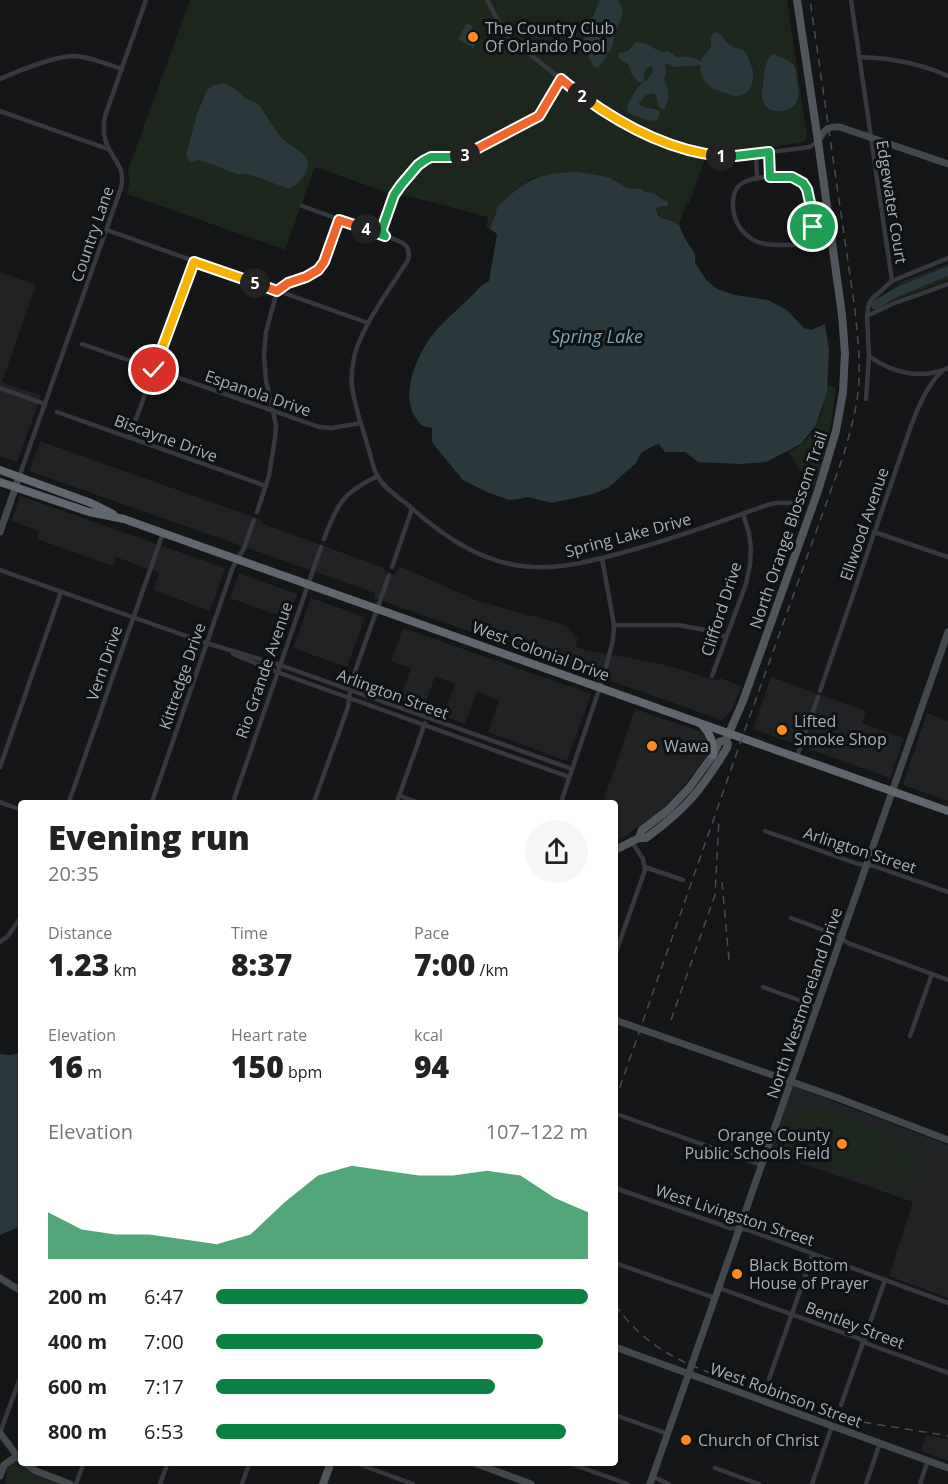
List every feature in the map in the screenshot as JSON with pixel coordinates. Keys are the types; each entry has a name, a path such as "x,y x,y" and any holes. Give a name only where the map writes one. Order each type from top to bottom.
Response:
{"highway":[{"name":"West Colonial Drive","path":"0,470 91,503 124,519 699,722 728,737 797,757 948,811"},
{"name":"West Colonial Drive","path":"0,482 89,512 124,519"},
{"path":"699,722 709,735 713,755"}],"main road":[{"name":"North Orange Blossom Trail","path":"618,848 635,840 646,838 668,822 689,801 714,770 729,744 728,737 743,701 831,451 841,402 844,334 797,0"},
{"name":"North Orange Blossom Trail","path":"635,840 642,830 668,810 689,788 713,755 719,742 728,737"},
{"path":"323,1484 330,1466"}],"street":[{"name":"Country Lane","path":"19,477 122,188 123,180 119,164 108,149 103,127 146,0"},
{"path":"487,0 507,36 615,119 655,139 696,152 716,156 735,156 810,147 828,128 840,127 948,164"},
{"name":"Edgewater Court","path":"851,0 892,280 872,298 867,316"},
{"path":"0,79 58,58 72,56 89,58 122,69"},
{"path":"860,57 884,58 911,63 948,76"},
{"path":"385,236 382,229 394,195 418,165 431,157 466,155 539,116 561,79"},
{"path":"0,111 108,149"},
{"path":"769,152 770,177"},
{"path":"756,154 757,179"},
{"path":"792,177 805,186 813,222 812,234 804,243 783,245 762,243 748,236 737,224 733,210 734,193 738,186 757,179 792,177"},
{"path":"302,206 385,236"},
{"path":"257,512 266,486 275,438 276,425 266,381 264,354 266,332 277,291 288,283 318,270 324,262 339,220"},
{"path":"107,230 368,323"},
{"name":"Spring Lake Drive","path":"385,236 404,244 409,254 408,260 368,323 355,350 352,386 361,423 378,476 386,486 412,509 465,548 507,563 529,567 555,567 602,558 668,540 776,503 794,503"},
{"path":"892,280 948,258"},
{"path":"129,438 194,262"},
{"path":"866,399 869,356 867,316 892,304 948,284"},
{"name":"Espanola Drive","path":"81,344 319,427 332,428 361,423"},
{"path":"869,356 894,370 909,373 942,371 948,368"},
{"name":"Ellwood Avenue","path":"797,757 922,397 942,371"},
{"path":"0,388 45,404"},
{"name":"Biscayne Drive","path":"57,412 266,486"},
{"path":"324,539 333,515 342,501 352,490 378,476"},
{"path":"0,531 19,477"},
{"path":"392,567 412,509"},
{"name":"Clifford Drive","path":"712,676 746,584 750,565 750,541 743,514"},
{"name":"Kittredge Drive","path":"153,800 233,567 244,548 254,520"},
{"path":"874,532 948,557"},
{"name":"Vern Drive","path":"70,800 163,533"},
{"name":"Rio Grande Avenue","path":"234,800 321,547"},
{"path":"562,800 600,688 613,640 614,625 602,558"},
{"name":"Arlington Street","path":"0,570 206,643 277,672 569,777"},
{"path":"315,800 348,707 351,683 389,575"},
{"path":"0,768 61,592"},
{"path":"614,625 678,625 726,637"},
{"name":"North Westmoreland Drive","path":"652,1480 948,632"},
{"name":"Arlington Street","path":"206,643 280,665 572,769"},
{"path":"398,800 426,718"},
{"path":"400,796 411,800"},
{"path":"0,802 18,809"},
{"name":"Arlington Street","path":"765,831 858,864 874,866 948,892"},
{"path":"618,947 645,867 635,840"},
{"path":"645,867 683,880"},
{"path":"791,918 837,935 848,943 948,980"},
{"path":"0,942 8,936 18,921"},
{"path":"910,1036 932,974"},
{"path":"763,987 817,1007"},
{"path":"618,1021 872,1110 948,1140"},
{"path":"619,1115 761,1165"},
{"name":"West Livingston Street","path":"618,1189 730,1228 748,1230 948,1303"},
{"path":"769,1379 813,1254"},
{"path":"618,1264 715,1298"},
{"path":"0,1278 18,1289"},
{"path":"841,1406 885,1280"},
{"name":"Bentley Street","path":"718,1288 948,1373"},
{"name":"West Robinson Street","path":"618,1348 948,1468"},
{"path":"18,1383 0,1433 18,1457"},
{"path":"618,1416 668,1434"},
{"path":"812,1484 832,1426"},
{"path":"866,1484 880,1443"},
{"path":"920,1484 928,1460"},
{"path":"0,1476 4,1465 18,1461"},
{"path":"29,1466 70,1484"},
{"path":"76,1484 83,1466"},
{"path":"160,1484 167,1466"},
{"path":"242,1484 249,1466"},
{"path":"364,1466 412,1484"},
{"path":"491,1466 531,1484"},
{"path":"577,1466 628,1484"},
{"path":"715,1468 759,1484"},
{"path":"652,1480 669,1484"}],"shaded area":[{"path":"190,0 787,0 807,137 804,142 732,153 708,150 679,225 663,218 656,210 668,204 662,197 641,189 628,188 614,180 559,173 533,178 514,191 492,222 490,229 486,227 488,217 404,195 402,198 315,167 285,250 127,194 130,182 128,170"},
{"path":"948,264 948,280 892,301 900,282"},
{"path":"0,272 36,285 2,382 41,396 17,462 0,456"},
{"path":"827,384 836,388 828,440 813,490 788,452 801,445 812,433 823,409"},
{"path":"40,441 262,520 261,523 384,568 386,573 393,575 399,566 478,601 565,625 578,639 576,647 656,663 718,681 720,678 741,686 734,705 722,720 374,598 375,593 29,471"},
{"path":"20,496 225,568 210,611 153,590 159,573 116,557 113,566 37,539 39,531 12,521"},
{"path":"239,573 297,594 289,619 230,598"},
{"path":"311,598 365,617 347,667 293,648"},
{"path":"403,628 591,694 567,761 488,732 499,700 477,692 465,724 443,716 455,684 435,676 423,709 399,701 411,668 391,661"},
{"path":"771,677 866,711 862,723 904,738 890,778 753,729"},
{"path":"635,709 702,732 708,738 711,744 709,752 681,789 653,818 618,840 618,800 604,800"},
{"path":"927,713 948,721 948,801 903,785"},
{"path":"793,1086 948,1145 948,1298 889,1276 913,1202 769,1152"},
{"name":"Orange County Public Schools Field","path":"819,1108 909,1141 920,1156 921,1165 915,1180 900,1188 890,1188 782,1149 784,1144 789,1145 787,1132 790,1120 804,1109","holes":["890,1139 908,1146 915,1156 914,1173 910,1178 899,1183 877,1177"]},
{"path":"891,1146 912,1153 903,1181 881,1173"},
{"path":"926,1435 948,1439 948,1461 921,1451"},
{"path":"14,1462 33,1474 60,1484 5,1484 7,1468 4,1470"}],"water":[{"path":"600,0 618,0 623,14 612,48 598,68 593,66 582,43"},
{"name":"The Country Club Of Orlando Pool","path":"467,23 473,26 469,33 479,38 473,49 458,39"},
{"path":"714,32 720,34 731,46 747,54 753,73 751,86 745,93 736,96 713,88 706,83 699,65 675,67 666,63 664,80 668,94 665,108 662,109 658,105 656,95 652,93 646,95 638,104 659,111 658,119 648,120 628,112 627,107 633,95 650,76 653,69 648,67 644,72 644,81 638,82 631,73 629,65 618,58 619,53 628,51 635,43 640,43 660,51 669,51 676,57 694,58 700,61 711,47"},
{"path":"772,54 791,62 796,73 797,100 785,111 770,109 762,99 765,69"},
{"path":"224,83 258,105 286,142 307,160 306,173 293,187 289,189 199,160 190,162 186,155 197,114 207,90 214,85"},
{"name":"Spring Lake","path":"578,172 608,177 628,188 653,193 668,202 668,206 656,208 658,215 679,225 695,254 695,263 707,281 717,289 735,295 768,300 787,310 804,328 811,330 825,324 829,350 827,392 816,425 801,444 766,462 740,464 698,462 685,452 665,452 659,444 643,451 636,463 608,488 593,494 552,503 527,497 509,500 487,492 463,480 434,445 432,428 422,426 412,411 411,381 418,359 434,333 480,287 489,281 497,234 490,229 497,207 533,179 552,174"},
{"path":"18,1053 18,1227 0,1235 0,1054"}],"waterway":[{"path":"875,305 897,292 948,271"}],"railway":[{"path":"618,1092 844,454 856,405 859,368 855,310 810,0"},
{"path":"671,1020 715,895 719,819"},
{"path":"722,882 729,960"},
{"path":"618,1309 656,1346 703,1370 822,1413 948,1436"}],"place":[{"name":"The Country Club Of Orlando Pool","path":"473,37"},
{"name":"Lifted Smoke Shop","path":"782,730"},
{"name":"Wawa","path":"652,746"},
{"name":"Orange County Public Schools Field","path":"842,1144"},
{"name":"Black Bottom House of Prayer","path":"737,1274"},
{"name":"Church of Christ","path":"686,1440"}],"route":[{"path":"154,370 194,262 277,291 288,283 306,277 318,270 324,262 339,220 385,236 382,229 394,195 418,165 431,157 466,155 539,116 561,79 615,119 677,147 716,156 769,152 770,177 792,177 803,183 807,189 813,227"}]}
